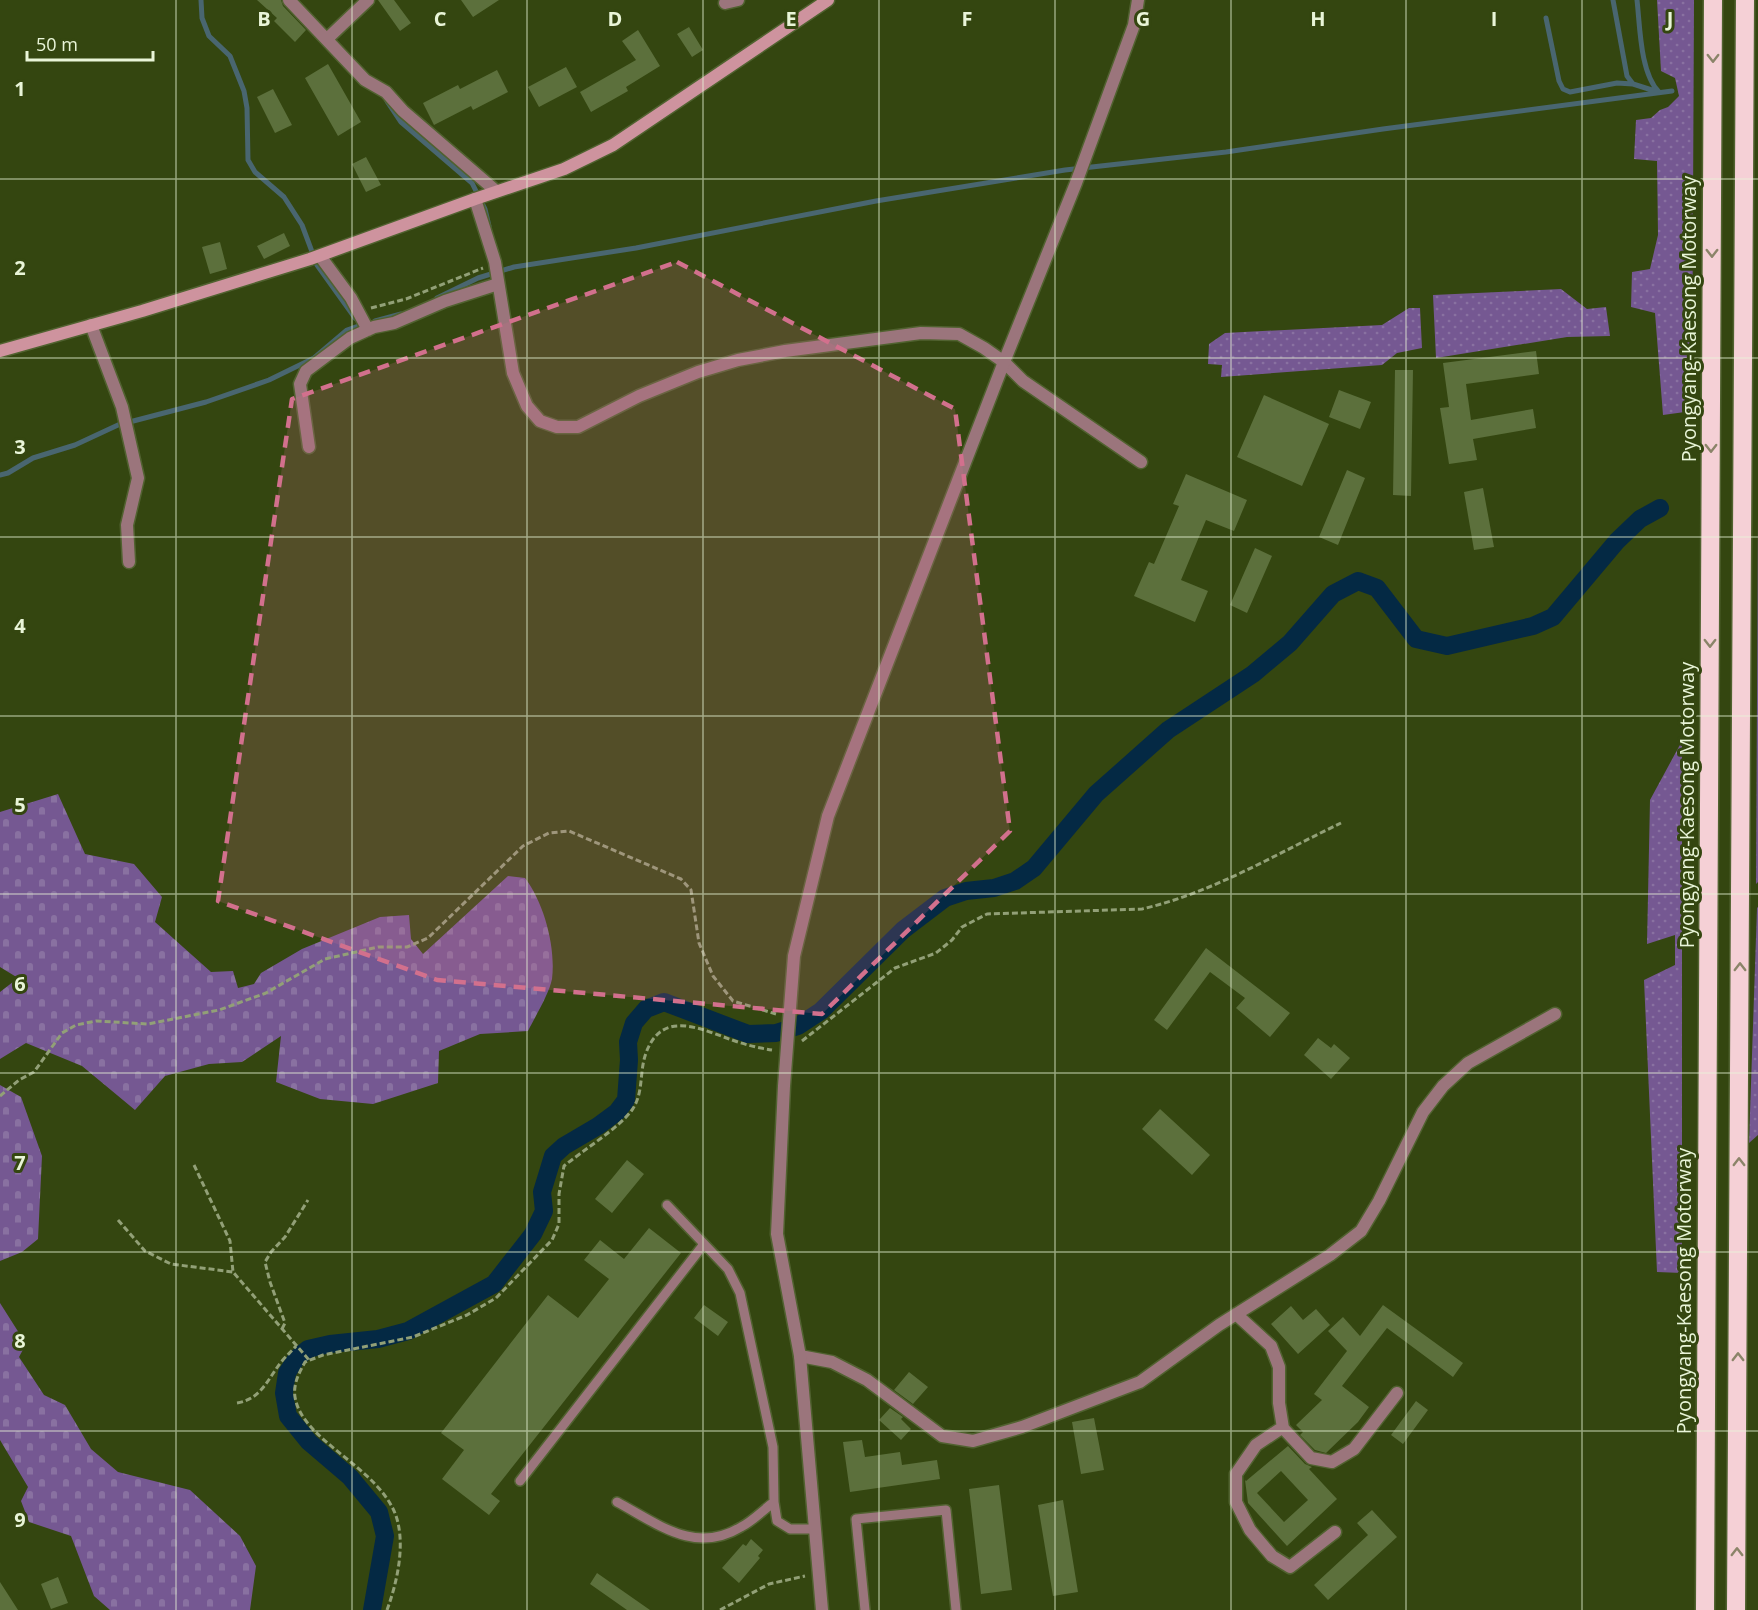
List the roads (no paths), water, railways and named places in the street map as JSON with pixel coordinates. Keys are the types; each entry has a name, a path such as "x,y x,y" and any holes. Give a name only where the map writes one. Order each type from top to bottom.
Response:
{"highway":[{"name":"Pyongyang-Kaesong Motorway","path":"1705,1610 1713,0"},
{"path":"1736,1610 1744,0"}],"main road":[{"path":"0,351 316,257 496,191 564,170 613,145 828,0"}],"street":[{"path":"289,0 365,80 386,92 403,111 496,191"},
{"path":"327,39 368,0"},
{"path":"822,1610 800,1356 777,1234 786,1053 794,956 828,816 1076,183 1134,25 1138,0"},
{"path":"478,198 495,262 513,373 527,406 540,421 556,427 578,427 639,396 698,372 738,360 785,351 921,333 959,334 1004,362 1023,381 1140,462"},
{"path":"316,257 351,298 368,330"},
{"path":"309,447 300,384 306,371 351,338 368,330 394,323 446,301 498,284"},
{"path":"91,325 122,407 138,478 127,525 129,562"},
{"path":"800,1356 832,1362 867,1380 942,1436 973,1441 1022,1427 1140,1382 1236,1314 1330,1255 1361,1231 1379,1201 1423,1112 1443,1086 1468,1063 1555,1014"},
{"path":"1236,1314 1271,1346 1278,1367 1279,1402 1283,1427 1311,1458 1332,1462 1354,1449 1397,1393"},
{"path":"1283,1427 1256,1444 1236,1474 1236,1502 1250,1530 1272,1556 1290,1567 1335,1532"}],"lane":[{"path":"667,1205 728,1269 740,1293 773,1447 774,1502 777,1521 790,1530 815,1529"},
{"path":"520,1481 704,1244"},
{"path":"617,1502 668,1530 695,1539 713,1539 741,1528 774,1502"},
{"path":"865,1610 856,1519 946,1510 956,1610"}],"waterway":[{"path":"201,0 202,18 209,36 230,56 244,91 247,108 248,160 255,172 284,197 302,225 317,265 355,318"},
{"path":"1613,0 1627,76 1633,84 1655,91"},
{"path":"1637,0 1644,61 1653,84 1659,92"},
{"path":"1546,18 1559,81 1563,89 1570,92 1617,83 1633,84"},
{"path":"437,298 478,278 514,267 636,248 876,201 1065,170 1226,152 1672,91"},
{"path":"387,101 401,122 472,183 485,209 489,226"},
{"path":"375,321 401,314"},
{"path":"0,475 8,473 33,458 75,445 118,425 206,402 269,380 314,358 347,330 364,324"},
{"path":"372,1610 385,1536 379,1512 350,1477 309,1442 288,1416 284,1393 287,1373 296,1359 308,1349 330,1344 378,1339 408,1331 494,1284 533,1234 544,1211 542,1192 553,1156 564,1146 617,1112 626,1100 628,1042 634,1023 646,1009 664,1002 748,1034 776,1033 798,1026 821,1011 903,930 945,898 966,891 994,888 1015,881 1034,868 1096,794 1168,730 1253,674 1290,643 1333,594 1358,581 1377,588 1416,639 1447,646 1533,626 1553,617 1617,541 1640,519 1660,508"}]}
